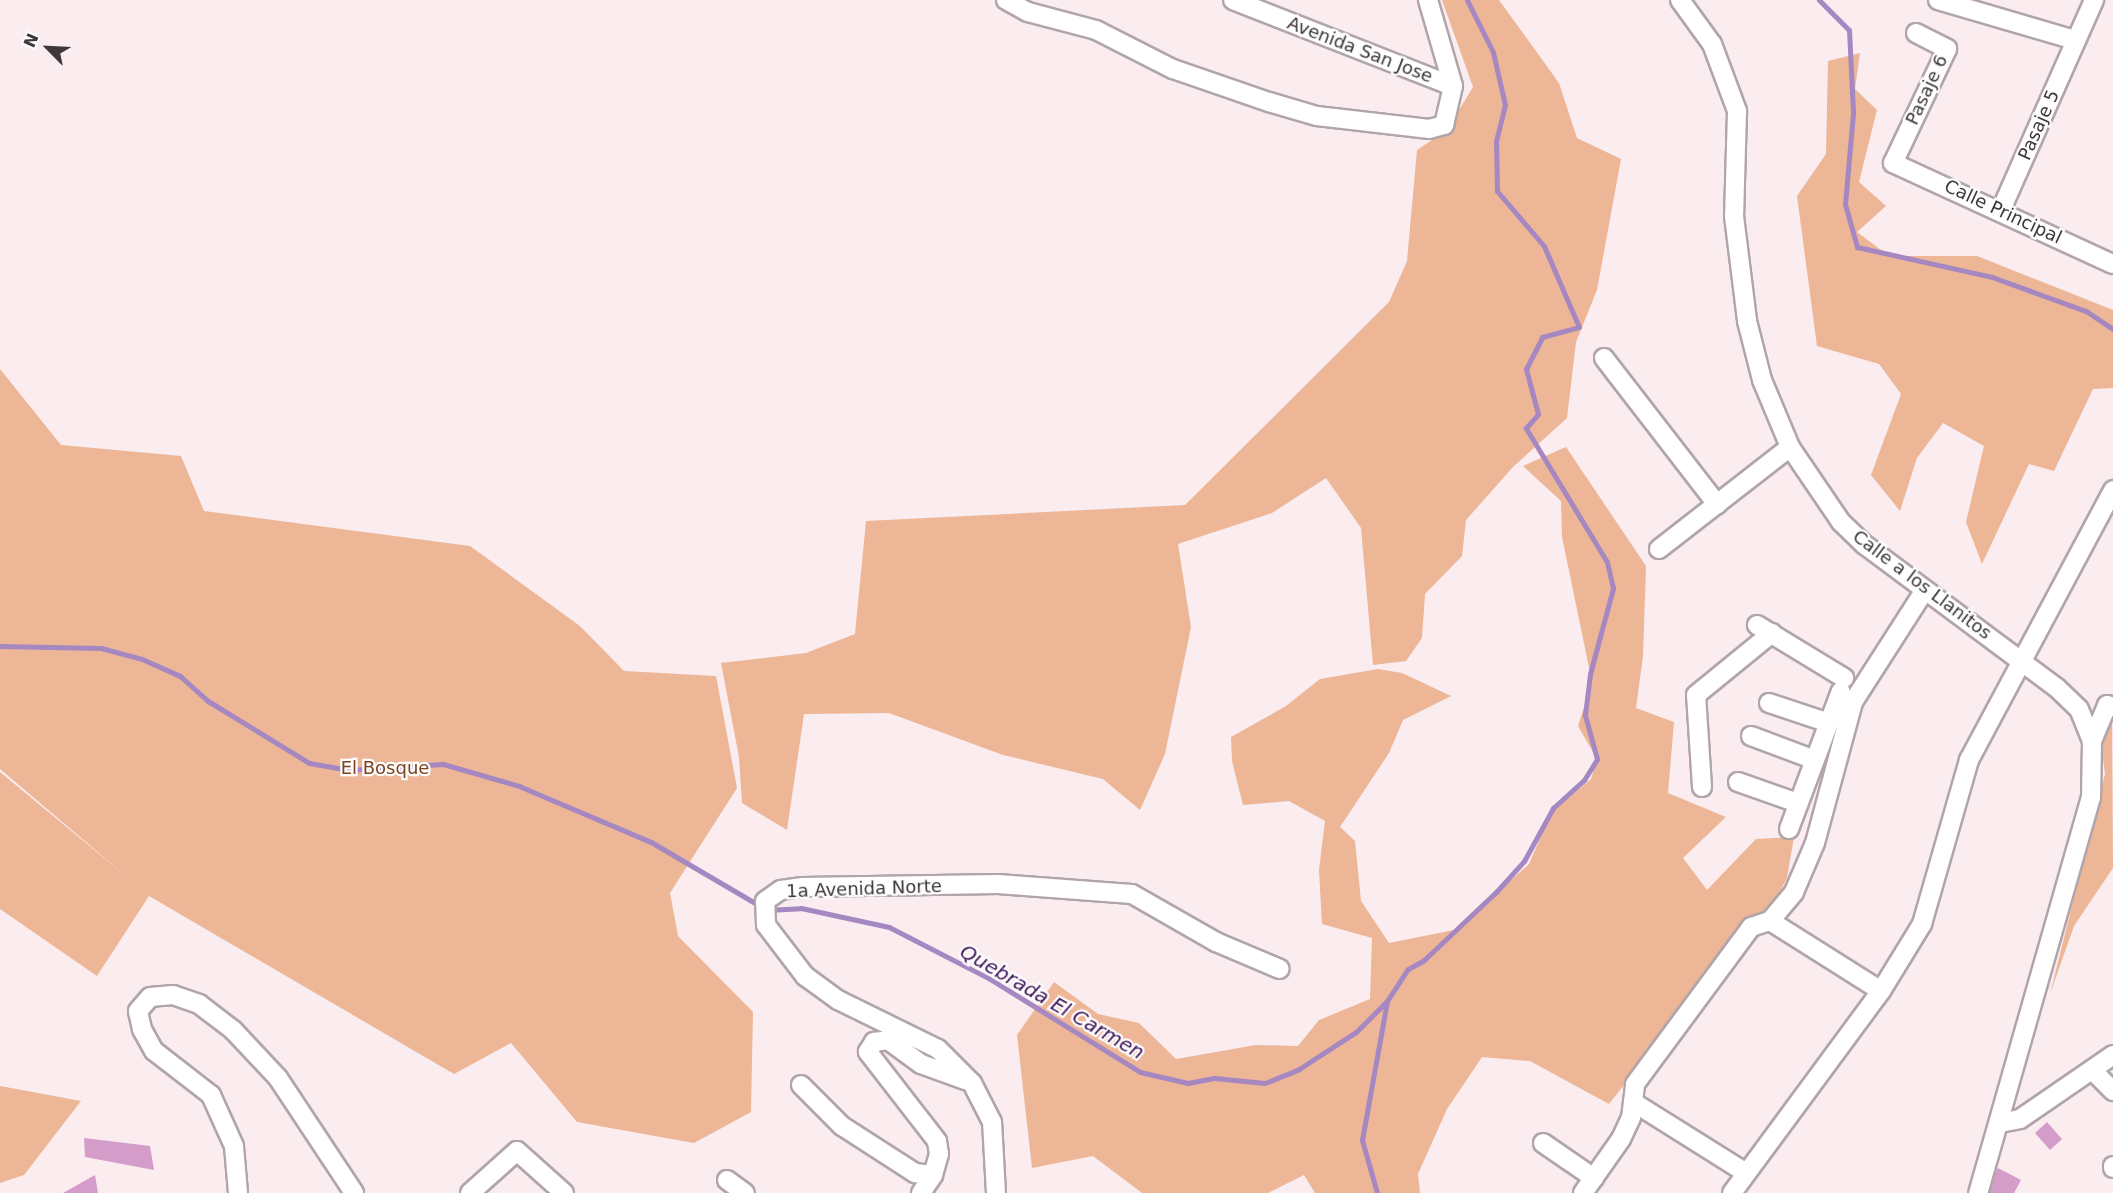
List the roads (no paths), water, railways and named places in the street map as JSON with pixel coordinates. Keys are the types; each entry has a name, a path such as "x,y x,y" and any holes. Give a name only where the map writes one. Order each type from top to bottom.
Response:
{"street":[{"path":"1006,0 1028,12 1096,30 1173,69 1317,116 1429,129 1444,125 1453,86 1428,0"},
{"name":"Avenida San Jose","path":"1233,0 1453,86"},
{"name":"Calle a los Llanitos","path":"1680,0 1712,44 1737,111 1734,216 1747,321 1762,380 1790,447 1841,522 1925,590 2020,658 2079,709 2092,741 2091,797 2000,1123 1978,1193"},
{"path":"1938,0 2075,40"},
{"name":"Pasaje 5","path":"2001,210 2094,0"},
{"name":"Pasaje 6","path":"1893,163 1947,49 1916,33"},
{"name":"Calle Principal","path":"1893,163 2001,210 2113,263"},
{"path":"1604,358 1717,504"},
{"path":"1659,549 1790,447"},
{"path":"1732,1193 1881,991 1922,924 1969,760 2020,658 2113,490"},
{"path":"1543,1143 1588,1186 1621,1139 1633,1102 1635,1084 1751,927 1770,921 1794,892 1815,843 1853,702 1925,590"},
{"path":"1702,787 1696,695 1765,629 1843,684 1789,829"},
{"path":"2092,741 2111,701"},
{"path":"1769,703 1829,723"},
{"path":"1751,736 1815,760"},
{"path":"1738,782 1798,803"},
{"name":"1a Avenida Norte","path":"996,1193 992,1122 972,1083 938,1049 838,1000 806,976 766,925 765,901 781,890 803,887 998,884 1132,894 1216,942 1280,969"},
{"path":"1770,921 1881,991"},
{"path":"238,1193 234,1146 225,1119 211,1095 154,1051 139,1018 143,1002 159,994 173,995 213,1012 278,1078 354,1193"},
{"path":"921,1193 933,1175 939,1154 937,1141 868,1052 874,1042 888,1040 921,1064 972,1083"},
{"path":"2000,1123 2020,1119 2113,1055"},
{"path":"2092,1070 2113,1091"},
{"path":"801,1085 842,1126 915,1173 933,1175"},
{"path":"1633,1102 1746,1173"},
{"path":"470,1193 517,1151 564,1193"},
{"path":"727,1180 745,1193"}],"waterway":[{"name":"Quebrada El Carmen","path":"0,646 101,648 142,659 180,676 208,701 309,763 349,770 443,764 519,786 651,842 767,910 801,908 889,927 990,979 1140,1072 1188,1083 1214,1078 1265,1083 1299,1069 1356,1032 1387,1001 1408,969 1424,960 1496,892 1524,861 1553,808 1584,780 1597,759 1585,715 1590,674 1613,588 1607,562 1526,428 1538,414 1526,369 1542,337 1579,327 1544,246 1497,191 1496,141 1505,105 1493,52 1467,0"},
{"path":"1819,0 1849,30 1853,113 1845,204 1857,247 1992,277 2086,311 2113,329"},
{"path":"1377,1193 1362,1140 1387,1001"}],"park label":[{"name":"El Bosque","path":"385,768"}]}
